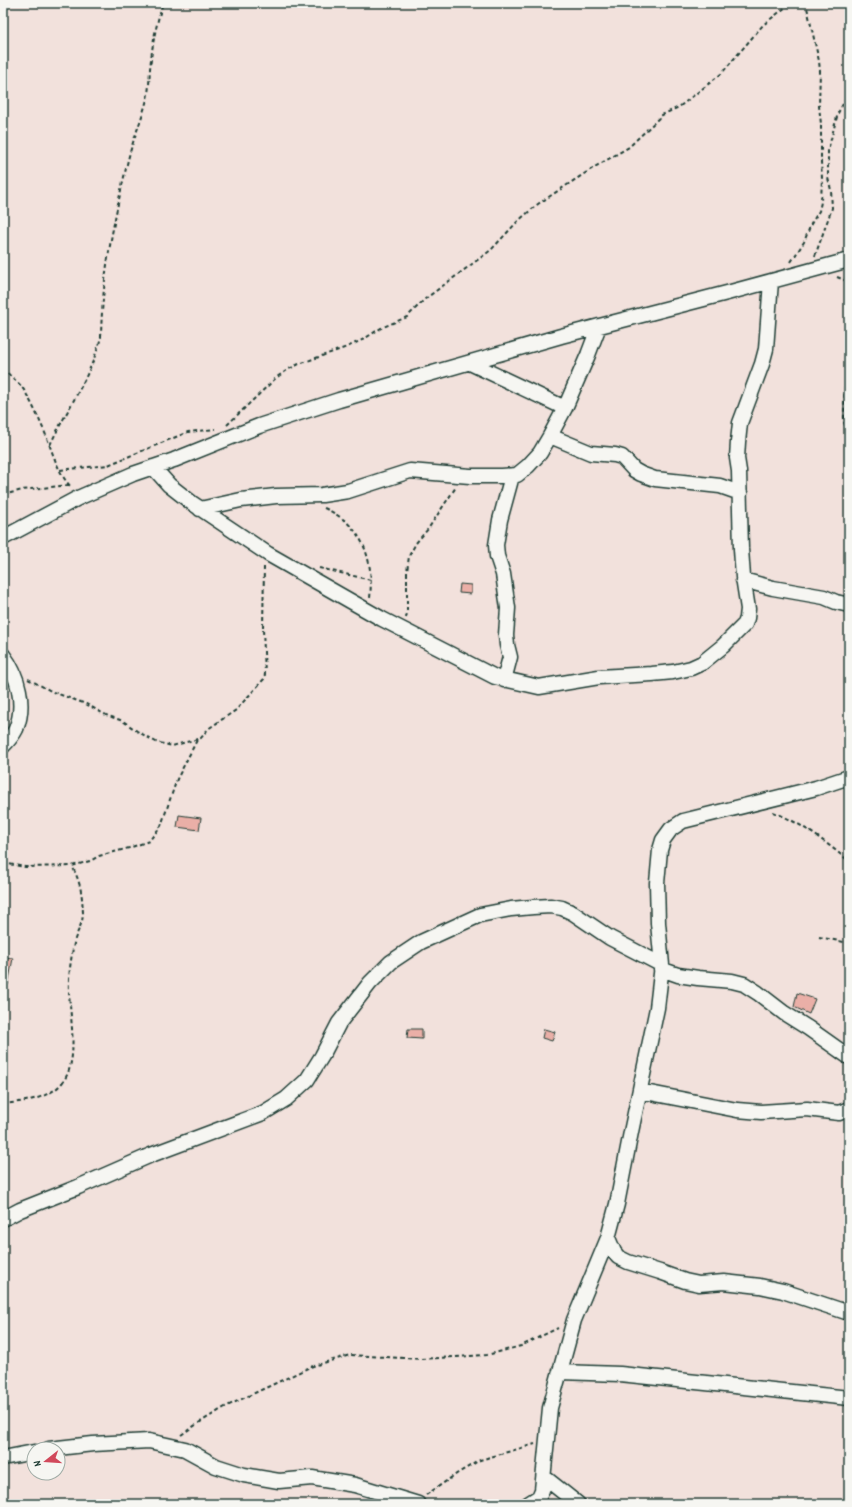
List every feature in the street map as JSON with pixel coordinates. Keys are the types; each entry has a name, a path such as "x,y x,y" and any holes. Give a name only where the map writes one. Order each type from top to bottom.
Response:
{"street":[{"path":"3,538 83,496 133,474 153,468 259,426 339,400 561,336 849,260"},
{"path":"153,468 169,484 200,508 264,552 421,640 495,677 539,687 599,677 673,672 691,668 702,663 723,646 745,624 747,618 748,609 743,580 741,549 740,493 737,458 740,423 762,364 777,279"},
{"path":"200,508 241,500 276,496 322,495 348,491 410,471 465,475 517,475 540,453 550,436 565,408 588,355 598,326"},
{"path":"470,363 565,408"},
{"path":"550,436 591,452 622,457 634,470 648,477 720,486 740,493"},
{"path":"504,680 510,657 506,635 508,608 503,574 497,556 496,545 500,520 512,476"},
{"path":"743,580 773,588 824,597 849,605"},
{"path":"3,654 16,679 21,700 19,720 16,730 3,746"},
{"path":"528,1504 538,1498 542,1490 550,1408 574,1320 608,1238 617,1204 640,1092 657,1008 661,967 657,883 660,850 663,840 671,829 683,821 795,794 849,777"},
{"path":"3,1219 20,1210 78,1187 151,1155 263,1113 286,1099 307,1080 322,1056 339,1023 370,983 391,962 421,942 480,915 511,909 551,906 562,908 573,913 610,938 678,975 732,980 744,984 849,1057"},
{"path":"640,1092 737,1110 761,1112 807,1109 839,1113 849,1109"},
{"path":"608,1238 614,1252 618,1257 628,1262 685,1281 699,1284 724,1282 760,1286 783,1291 849,1313"},
{"path":"560,1372 620,1374 849,1398"},
{"path":"66,1447 149,1441 185,1449 216,1466 244,1475 279,1481 312,1478 348,1484 409,1503"},
{"path":"3,1458 26,1454"},
{"path":"544,1477 578,1504"}],"path":[{"path":"50,445 82,386 99,347 107,261 128,160 146,100 151,77 151,61 154,41 158,18 163,3"},
{"path":"60,470 108,465 188,432 226,425 277,377 289,369 347,347 381,328 407,317 425,299 491,250 518,221 538,204 593,168 629,147 662,115 679,107 704,88 721,74 763,25 790,3"},
{"path":"777,279 804,242 811,224 819,211 821,202 821,124 819,106 820,66 806,3"},
{"path":"809,271 832,208 831,190 828,178 828,150 838,114 849,93"},
{"path":"849,345 844,388 844,421 849,443"},
{"path":"3,368 24,391 41,423 66,481 83,496"},
{"path":"401,628 407,613 407,572 409,556 416,543 428,529 447,498 465,475"},
{"path":"3,495 22,490 69,485"},
{"path":"323,508 342,518 356,532 364,544 369,558 371,580 368,611"},
{"path":"13,672 53,692 86,704 106,715 123,721 137,731 161,744 172,746 197,740 202,737 208,729 236,710 264,679 262,602 264,552"},
{"path":"315,567 371,580"},
{"path":"3,863 32,867 72,866 149,841 161,826 177,779 197,740"},
{"path":"771,811 786,816 813,832 849,861"},
{"path":"3,1104 21,1102 45,1095 57,1088 62,1083 70,1065 73,1050 69,980 76,938 83,916 82,892 79,879 72,866"},
{"path":"819,937 849,943"},
{"path":"168,1445 197,1424 225,1407 310,1366 350,1355 421,1359 487,1355 521,1346 574,1320"},
{"path":"409,1503 475,1462 547,1440"}],"building":[{"path":"460,584 471,585 471,594 459,593"},
{"path":"179,815 201,818 199,830 177,827"},
{"path":"3,957 13,958 8,985 3,985"},
{"path":"797,993 815,999 809,1014 794,1007"},
{"path":"408,1029 422,1029 422,1039 407,1038"},
{"path":"544,1029 555,1032 552,1041 542,1038"}]}
